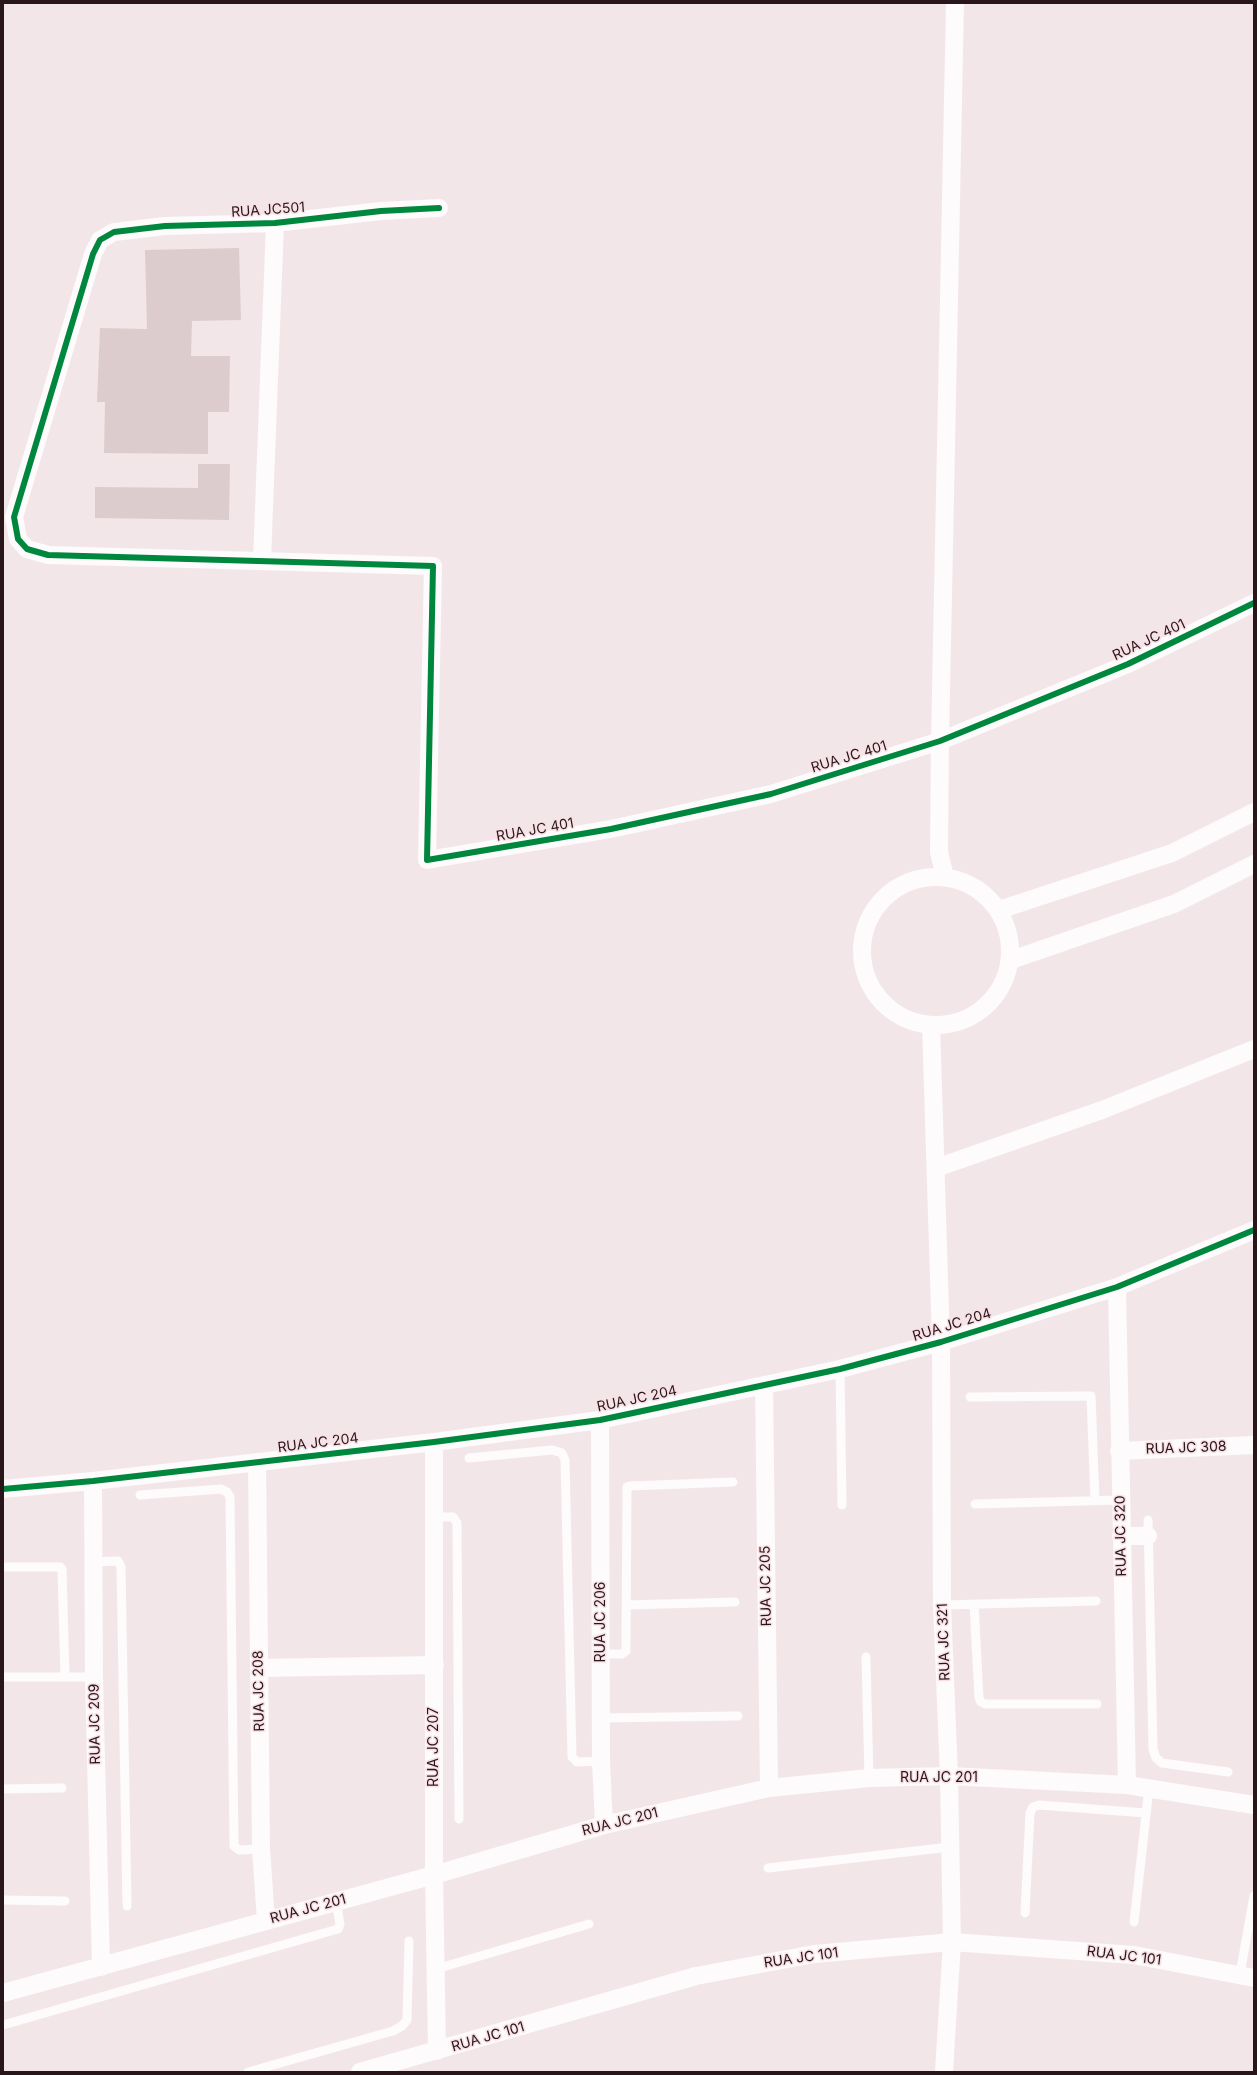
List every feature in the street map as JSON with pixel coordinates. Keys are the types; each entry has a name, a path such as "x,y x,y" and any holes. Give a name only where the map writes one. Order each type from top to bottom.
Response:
{"street":[{"path":"945,877 938,852 955,3"},
{"name":"RUA JC501","path":"262,560 48,555 27,549 18,538 14,517 93,254 100,240 114,232 165,226 275,223 381,211 439,208"},
{"path":"262,560 275,223"},
{"name":"RUA JC 401","path":"262,560 432,566 427,860 611,829 771,794 940,741 1128,664 1254,603"},
{"path":"999,910 1172,853 1254,812"},
{"path":"1011,960 1174,904 1254,864"},
{"path":"945,877 976,887 999,910 1009,934 1011,960 1002,987 983,1010 957,1023 931,1025 900,1017 877,998 865,977 860,954 866,922 885,896 913,879 945,877"},
{"name":"RUA JC 321","path":"931,1025 942,1342 942,1605 949,1776 952,1942 944,2072"},
{"path":"936,1168 1102,1110 1254,1049"},
{"name":"RUA JC 204","path":"3,1489 93,1481 434,1442 600,1420 840,1369 942,1342 1117,1287 1254,1230"},
{"name":"RUA JC 320","path":"1117,1287 1119,1451 1127,1785"},
{"name":"RUA JC 205","path":"764,1385 769,1788"},
{"name":"RUA JC 206","path":"600,1420 600,1718 604,1825"},
{"name":"RUA JC 207","path":"434,1442 434,1875 437,2051"},
{"name":"RUA JC 308","path":"1119,1451 1254,1445"},
{"name":"RUA JC 208","path":"257,1462 261,1849 266,1920"},
{"name":"RUA JC 209","path":"93,1481 94,1677 101,1967"},
{"path":"1121,1536 1148,1528"},
{"path":"259,1668 435,1665"},
{"name":"RUA JC 201","path":"3,1993 434,1875 604,1825 769,1788 869,1778 949,1776 1127,1785 1254,1805"},
{"name":"RUA JC 101","path":"360,2072 696,1976 814,1954 952,1942 1134,1955 1247,1976"}],"lane":[{"path":"840,1369 842,1505"},
{"path":"970,1397 1091,1396 1095,1501"},
{"path":"469,1458 552,1450 562,1453 564,1456 572,1757 577,1762 601,1761"},
{"path":"601,1654 625,1653 627,1605 627,1487 733,1482"},
{"path":"140,1495 220,1489 227,1492 230,1497 234,1846 239,1850 261,1849"},
{"path":"975,1504 1120,1500"},
{"path":"434,1518 453,1517 457,1523 459,1819"},
{"path":"1148,1528 1153,1749 1156,1758 1162,1763 1228,1772"},
{"path":"93,1562 118,1561 121,1567 127,1906"},
{"path":"3,1567 60,1567 62,1569 65,1677"},
{"path":"942,1605 1096,1601"},
{"path":"627,1605 735,1602"},
{"path":"974,1604 979,1698 981,1702 985,1704 1097,1704"},
{"path":"866,1657 869,1778"},
{"path":"3,1677 94,1677"},
{"path":"600,1718 738,1716"},
{"path":"3,1789 62,1788"},
{"path":"1134,1922 1149,1788"},
{"path":"1025,1913 1030,1813 1033,1808 1039,1805 1146,1813"},
{"path":"768,1868 950,1847"},
{"path":"1247,1976 1254,1896"},
{"path":"3,1900 66,1901"},
{"path":"3,2025 338,1929 340,1924 336,1901"},
{"path":"436,1969 589,1924"},
{"path":"248,2072 393,2031 402,2026 407,2020 409,1941"}],"building":[{"path":"239,248 241,320 192,321 191,356 230,356 229,412 208,412 208,454 104,453 105,402 97,402 100,328 147,329 145,250"},
{"path":"198,464 230,464 229,520 95,518 95,487 198,488"}],"cycle path":[{"path":"439,208 381,211 275,223 165,226 114,232 100,240 93,254 14,517 18,539 27,549 48,555 433,566 427,860 611,829 771,794 940,741 1128,664 1254,603"},
{"path":"3,1489 93,1481 434,1442 600,1420 840,1369 941,1342 1117,1287 1254,1230"}]}
